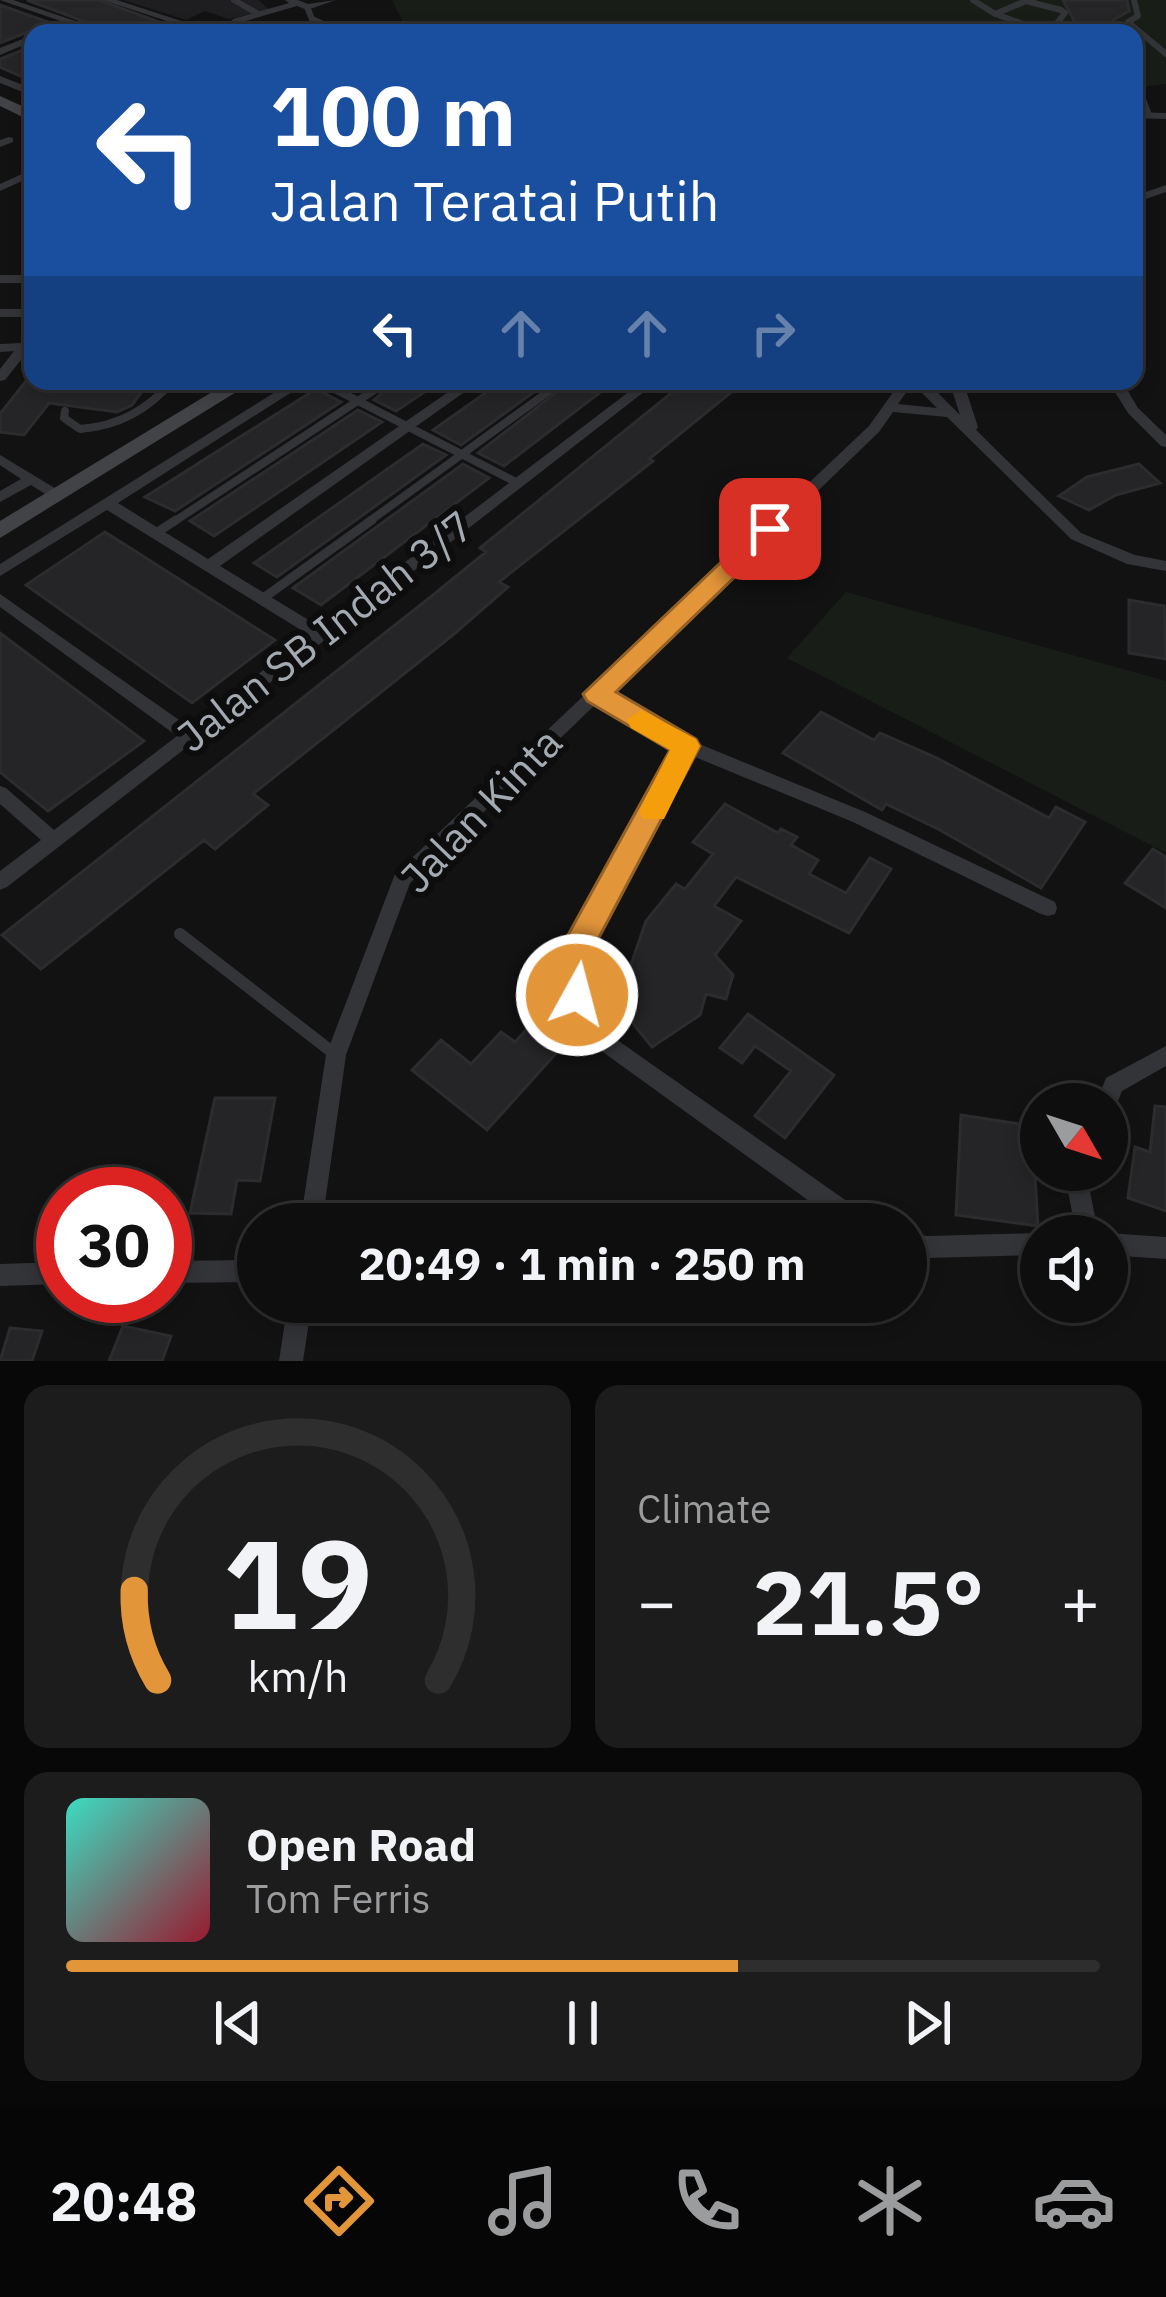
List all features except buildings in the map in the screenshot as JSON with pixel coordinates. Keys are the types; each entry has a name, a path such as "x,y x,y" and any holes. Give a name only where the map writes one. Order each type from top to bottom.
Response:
{"street":[{"path":"108,0 184,24"},
{"path":"234,24 295,3 331,0"},
{"path":"281,24 295,3"},
{"path":"13,5 77,24"},
{"path":"66,24 71,22"},
{"path":"0,79 24,89"},
{"path":"18,87 24,84"},
{"path":"1143,116 1166,116"},
{"path":"0,376 24,347"},
{"path":"0,531 221,390"},
{"path":"225,390 244,416"},
{"path":"0,571 287,390"},
{"path":"210,566 459,390"},
{"name":"Jalan SB Indah 3/7","path":"0,882 638,390"},
{"name":"Jalan Kinta","path":"314,1203 336,1054 402,879 892,408 903,390"},
{"path":"928,390 1076,536 1132,560 1166,566"},
{"path":"959,390 974,434"},
{"path":"1120,390 1166,443"},
{"path":"892,408 952,413"},
{"path":"0,459 58,496"},
{"path":"0,497 32,478"},
{"path":"108,504 320,635"},
{"path":"0,598 189,736"},
{"path":"597,694 686,746 859,817 1048,908"},
{"path":"686,746 578,946 577,995 596,1036 831,1203"},
{"path":"0,793 53,840"},
{"path":"1117,1083 1166,1055"},
{"path":"927,1247 1020,1245"},
{"path":"1128,1245 1166,1248"},
{"path":"192,1272 237,1271"},
{"path":"0,1275 36,1274"},
{"path":"291,1361 296,1323"}],"lane":[{"path":"234,0 258,14"},
{"path":"973,0 1024,24"},
{"path":"995,14 1026,0 1065,13 1057,24"},
{"path":"1130,24 1138,16 1133,0"},
{"path":"295,3 323,24"},
{"path":"1143,35 1166,54"},
{"path":"1143,100 1149,116"},
{"path":"65,411 64,418 80,429 119,424 165,390"},
{"path":"337,390 518,483"},
{"path":"157,533 374,390"},
{"path":"262,599 550,390"},
{"path":"179,934 336,1054"}],"shaded area":[{"path":"123,0 258,0 270,10 229,19 205,11 186,20"},
{"path":"392,0 1166,0 1166,84 1143,87 1143,24 404,24"},
{"path":"846,592 1166,681 1166,853 787,658"}],"slow traffic":[{"path":"641,720 686,746 654,811"}],"route":[{"path":"577,995 578,946 686,746 597,694 770,529"}]}
